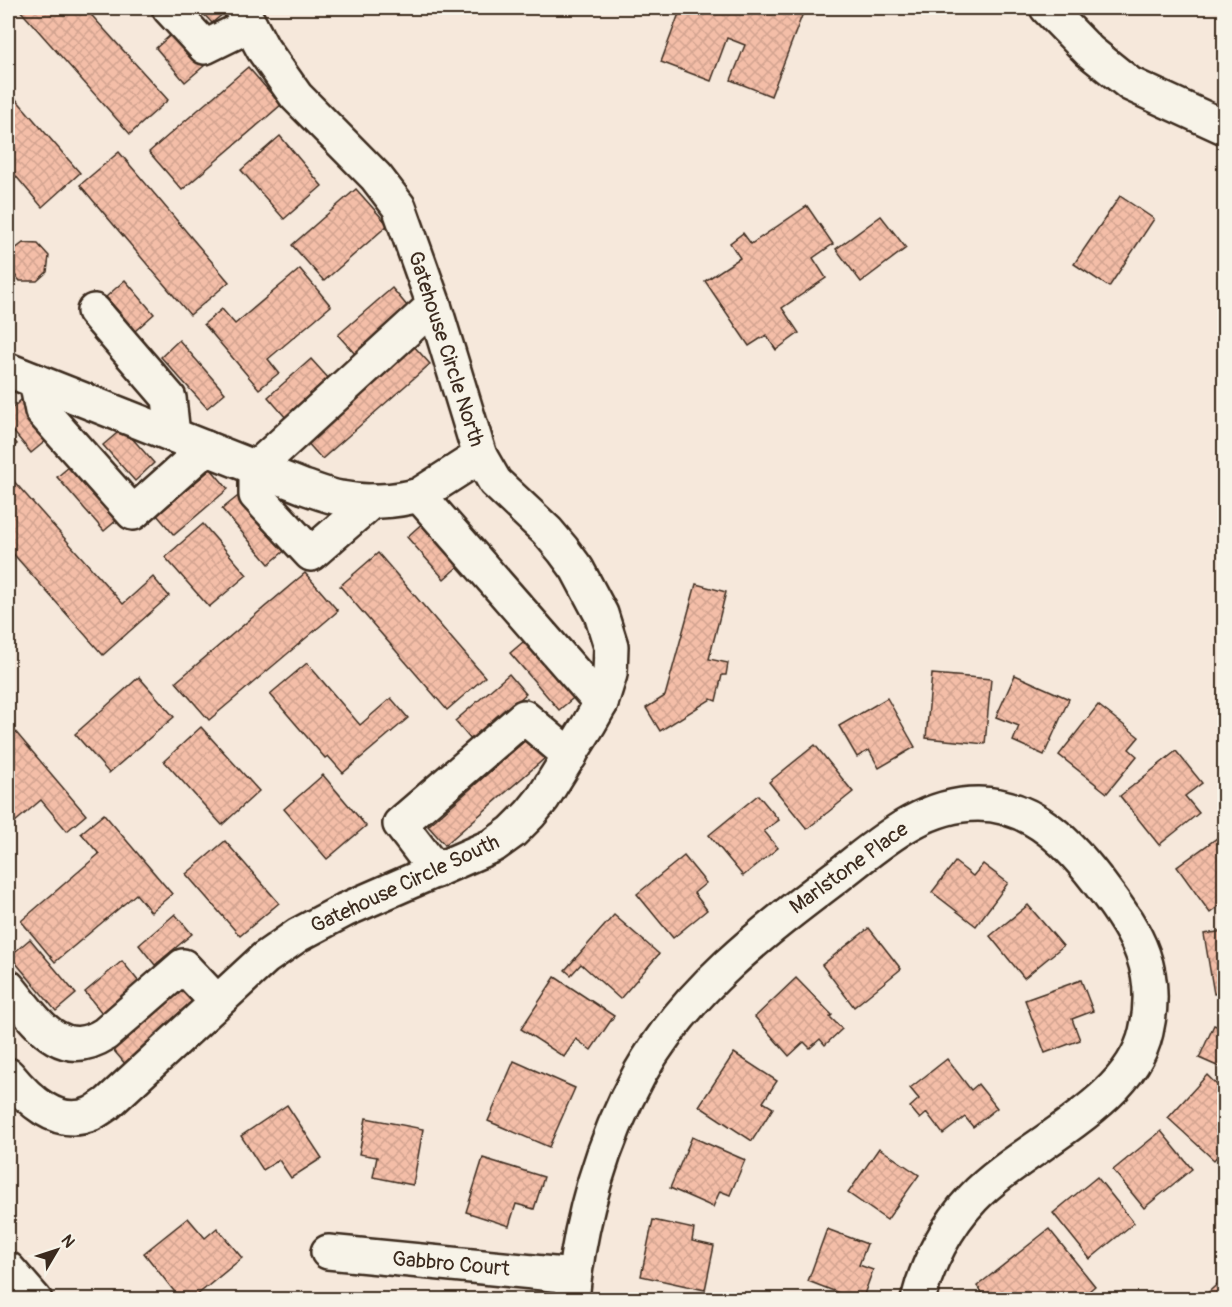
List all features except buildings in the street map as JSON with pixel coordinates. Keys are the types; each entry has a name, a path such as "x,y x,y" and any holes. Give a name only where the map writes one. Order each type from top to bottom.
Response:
{"street":[{"path":"169,8 205,47 246,16"},
{"path":"1047,8 1089,51 1130,84 1224,127"},
{"name":"Gatehouse Circle North","path":"22,375 304,487 340,498 372,501 419,495 480,456 434,305 399,207 376,177 296,96 263,50 246,16"},
{"path":"372,501 311,554 256,495 256,468 434,305"},
{"path":"94,310 169,398 173,435"},
{"path":"22,375 42,411 133,513 206,448"},
{"name":"Gatehouse Circle South","path":"8,1075 21,1091 43,1110 65,1118 89,1115 107,1104 265,958 298,935 345,910 494,844 512,832 543,798 600,703 610,674 611,646 601,614 577,569 547,531 495,482 480,456"},
{"path":"419,495 600,703"},
{"path":"436,870 400,824 524,717 570,756"},
{"name":"Marlstone Place","path":"573,1288 595,1183 611,1132 642,1070 667,1032 692,1002 716,974 773,924 898,829 923,815 953,806 981,804 1010,810 1034,819 1062,838 1081,858 1127,919 1140,943 1148,970 1150,999 1146,1033 1136,1059 1113,1088 998,1176 972,1199 951,1227 918,1299"},
{"path":"8,987 48,1034 65,1043 80,1044 93,1041 105,1034 183,966 218,1002"},
{"name":"Gabbro Court","path":"328,1252 573,1288"},
{"path":"8,1269 35,1299"}]}
